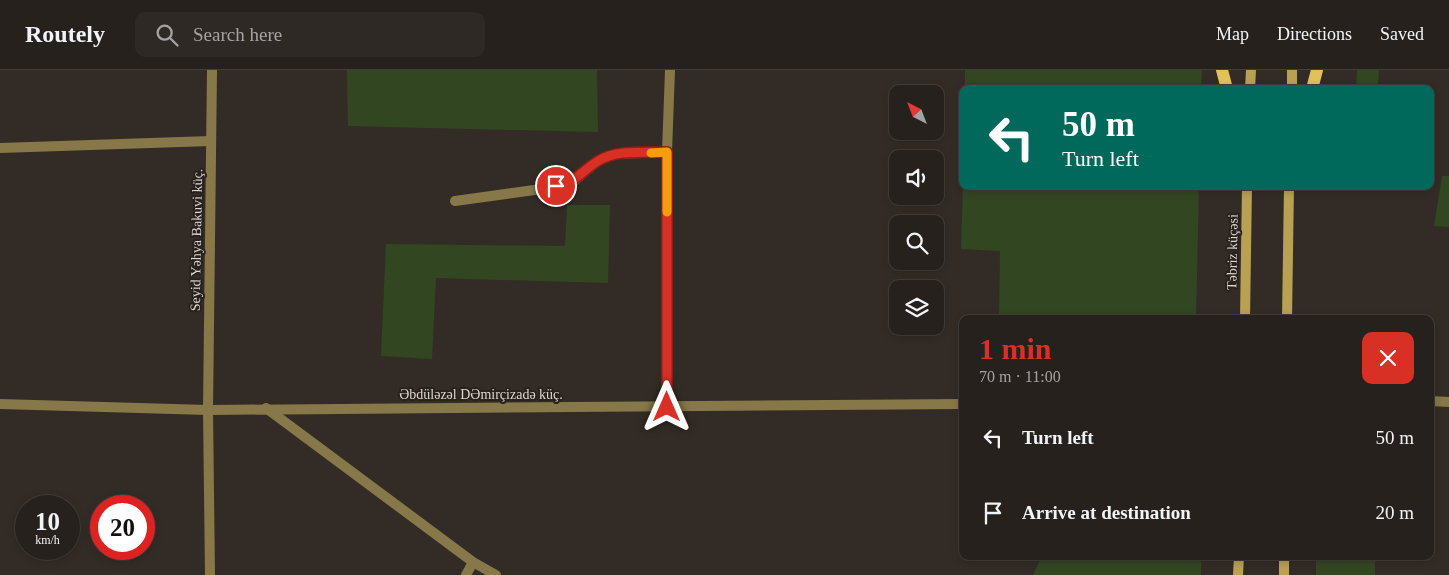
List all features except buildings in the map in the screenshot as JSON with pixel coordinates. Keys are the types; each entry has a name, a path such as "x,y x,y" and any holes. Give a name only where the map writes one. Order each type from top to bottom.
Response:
{"main road":[{"path":"1222,70 1226,85"},
{"path":"1250,85 1251,70"},
{"path":"1292,70 1292,85"},
{"path":"1313,85 1317,70"},
{"name":"Təbriz küçəsi","path":"1245,315 1247,190"},
{"path":"1287,315 1289,190"},
{"path":"1238,560 1238,575"},
{"path":"1284,560 1284,575"}],"street":[{"name":"Seyid Yəhya Bakuvi küç.","path":"210,575 208,410 212,70"},
{"path":"667,407 667,152 670,70"},
{"path":"0,148 211,141"},
{"path":"455,201 573,182 599,160 616,154 667,152"},
{"path":"1434,401 1449,402"},
{"name":"Əbdüləzəl DƏmirçizadə küç.","path":"0,404 208,410 266,408 959,404"},
{"path":"266,408 473,562 496,575"},
{"path":"466,575 473,562"}],"green space":[{"path":"347,70 597,70 598,132 348,126"},
{"path":"965,70 1202,70 1201,85 965,85"},
{"path":"1357,70 1379,70 1378,85 1356,85"},
{"path":"1442,176 1449,176 1449,227 1434,226"},
{"path":"963,190 1199,190 1196,315 999,315 1000,251 961,249"},
{"path":"567,205 610,205 608,283 436,278 432,359 381,356 386,244 565,246"},
{"path":"1040,560 1201,560 1201,575 1033,575"},
{"path":"1316,560 1375,560 1375,575 1316,575"}],"slow traffic":[{"path":"651,153 667,152 667,212"}],"route":[{"path":"556,186 573,182 599,160 616,154 667,152 667,407"}]}
